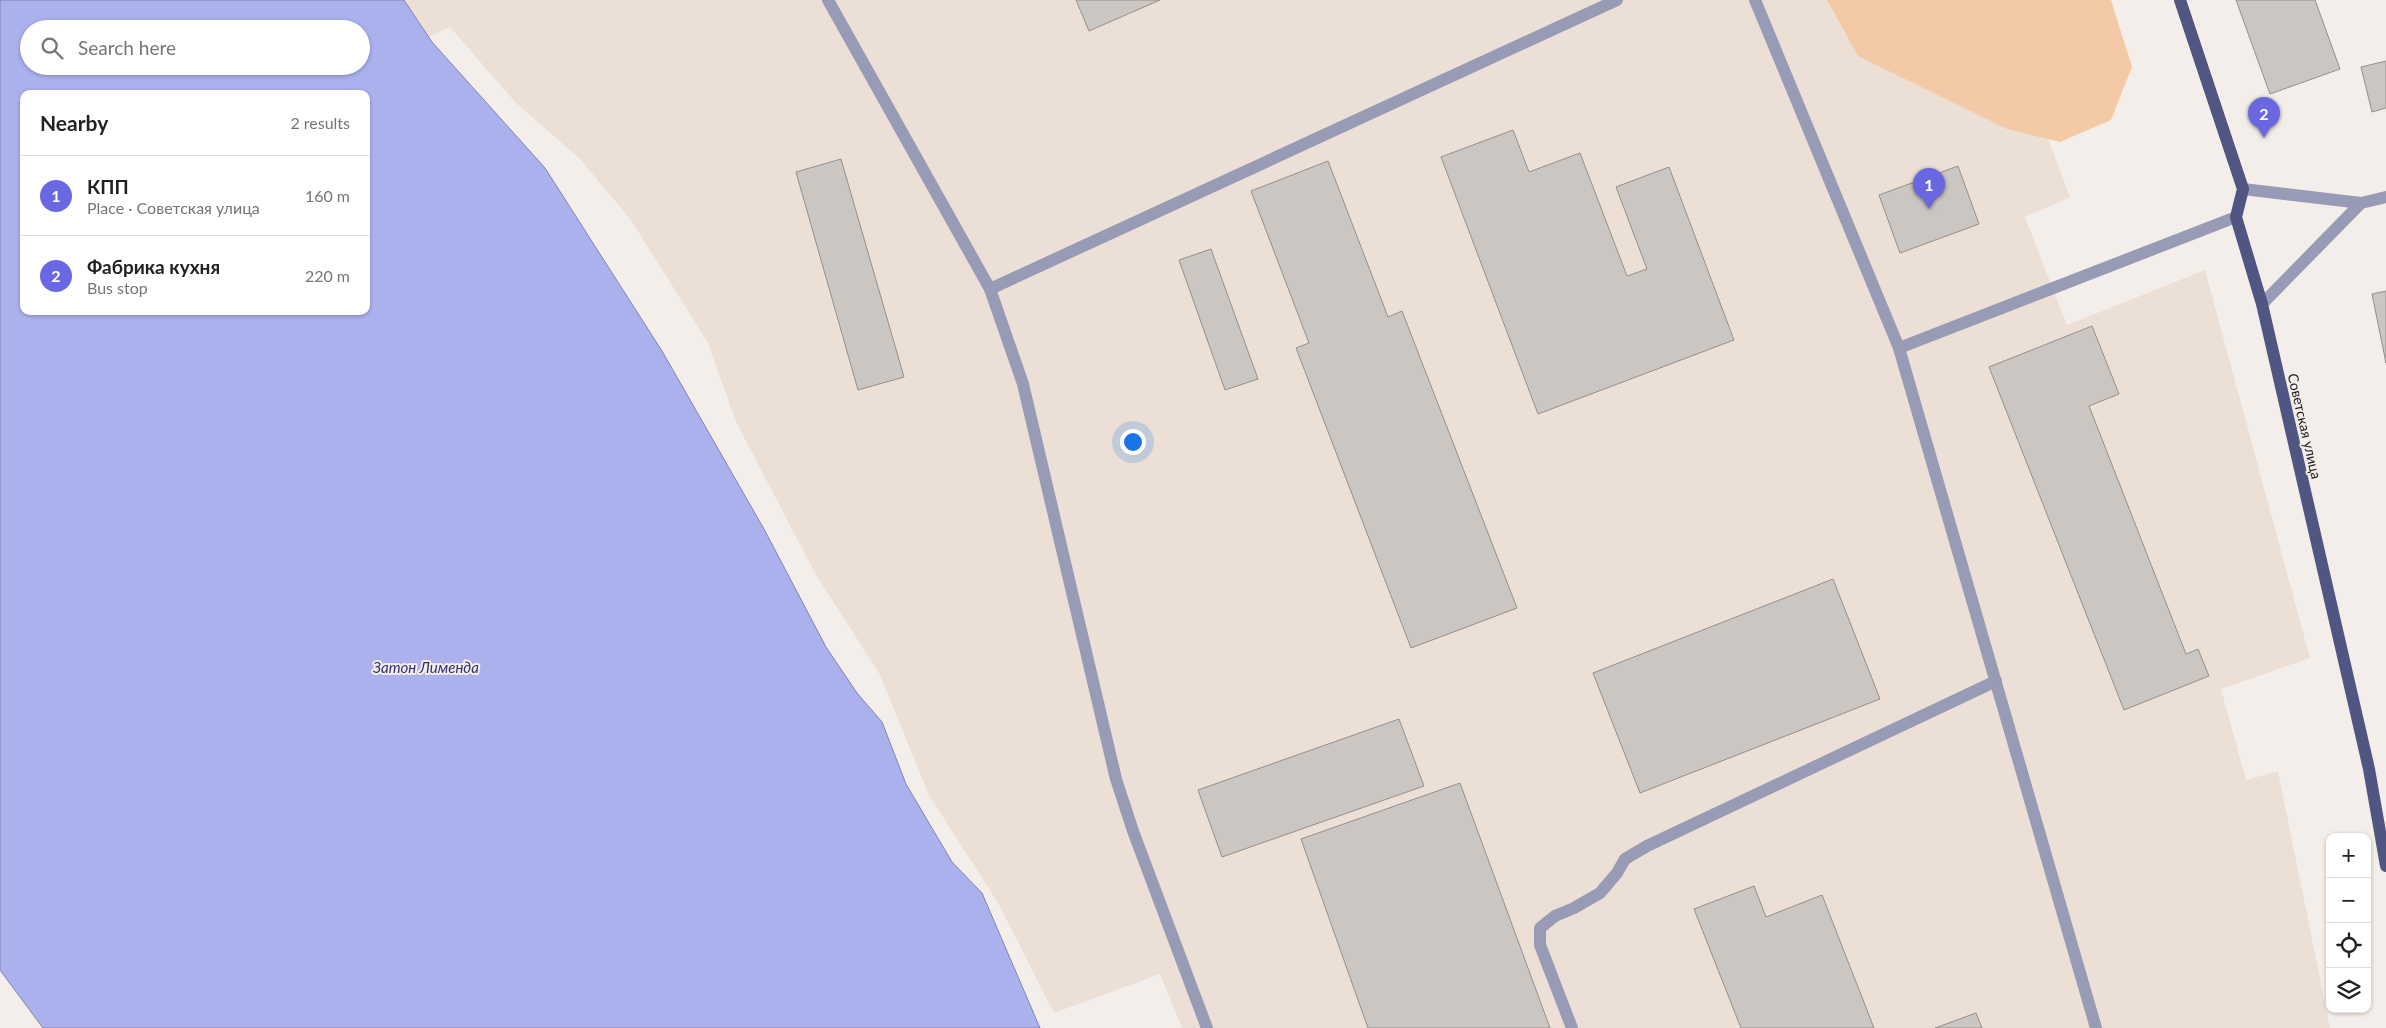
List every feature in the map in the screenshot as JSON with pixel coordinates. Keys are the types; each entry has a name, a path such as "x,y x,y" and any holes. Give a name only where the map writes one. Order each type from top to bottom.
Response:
{"main road":[{"path":"2180,0 2243,189 2236,217"},
{"name":"Советская улица","path":"2236,217 2262,304 2369,770 2386,866"}],"street":[{"path":"828,0 990,288 1023,384 1116,779 1133,831 1207,1028"},
{"path":"990,288 1617,0"},
{"path":"1755,0 1899,348 2096,1028"},
{"path":"2243,189 2361,203 2386,197"},
{"path":"2262,304 2361,203"},
{"path":"1899,348 2236,217"},
{"path":"1572,1028 1540,945 1540,928 1555,916 1574,908 1600,893 1617,873 1625,859 1647,846 1996,681"}],"shaded area":[{"path":"374,0 1996,0 2070,197 2025,217 2067,325 2205,270 2310,658 2221,689 2246,780 2278,771 2330,1028 1182,1028 1160,974 1054,1013 998,903 929,795 879,673 816,575 736,422 708,343 631,220 580,159 515,102 450,27 370,66 370,20 332,20"},
{"path":"1827,0 2111,0 2132,67 2111,120 2060,142 2007,129 1858,56"}],"water":[{"name":"Затон Лименда","path":"0,0 404,0 432,42 545,168 662,351 764,529 826,647 857,693 882,722 906,784 952,862 982,893 1040,1028 43,1028 0,970"}],"building":[{"path":"1076,0 1160,0 1089,31"},
{"path":"2236,0 2315,0 2340,69 2270,94"},
{"path":"2386,61 2386,108 2372,112 2361,67"},
{"path":"1513,130 1529,172 1580,153 1627,276 1647,269 1616,187 1669,167 1734,340 1538,414 1441,157"},
{"path":"841,159 904,377 858,390 796,172"},
{"path":"1328,161 1388,317 1402,311 1517,608 1411,648 1296,348 1309,343 1251,191"},
{"path":"1958,166 1979,224 1900,253 1879,195"},
{"path":"1211,249 1258,379 1225,390 1179,260"},
{"path":"2386,291 2386,363 2372,294"},
{"path":"2092,326 2119,394 2089,406 2186,654 2198,649 2209,676 2124,710 1989,367"},
{"path":"1833,579 1880,699 1640,793 1593,673"},
{"path":"1399,719 1424,786 1222,857 1198,790"},
{"path":"1460,783 1550,1028 1368,1028 1301,839"},
{"path":"1754,886 1766,917 1822,895 1874,1028 1741,1028 1694,909"},
{"path":"1976,1013 1982,1028 1935,1028"}],"place":[{"name":"Фабрика кухня","path":"2264,138"},
{"name":"КПП","path":"1929,209"}]}
